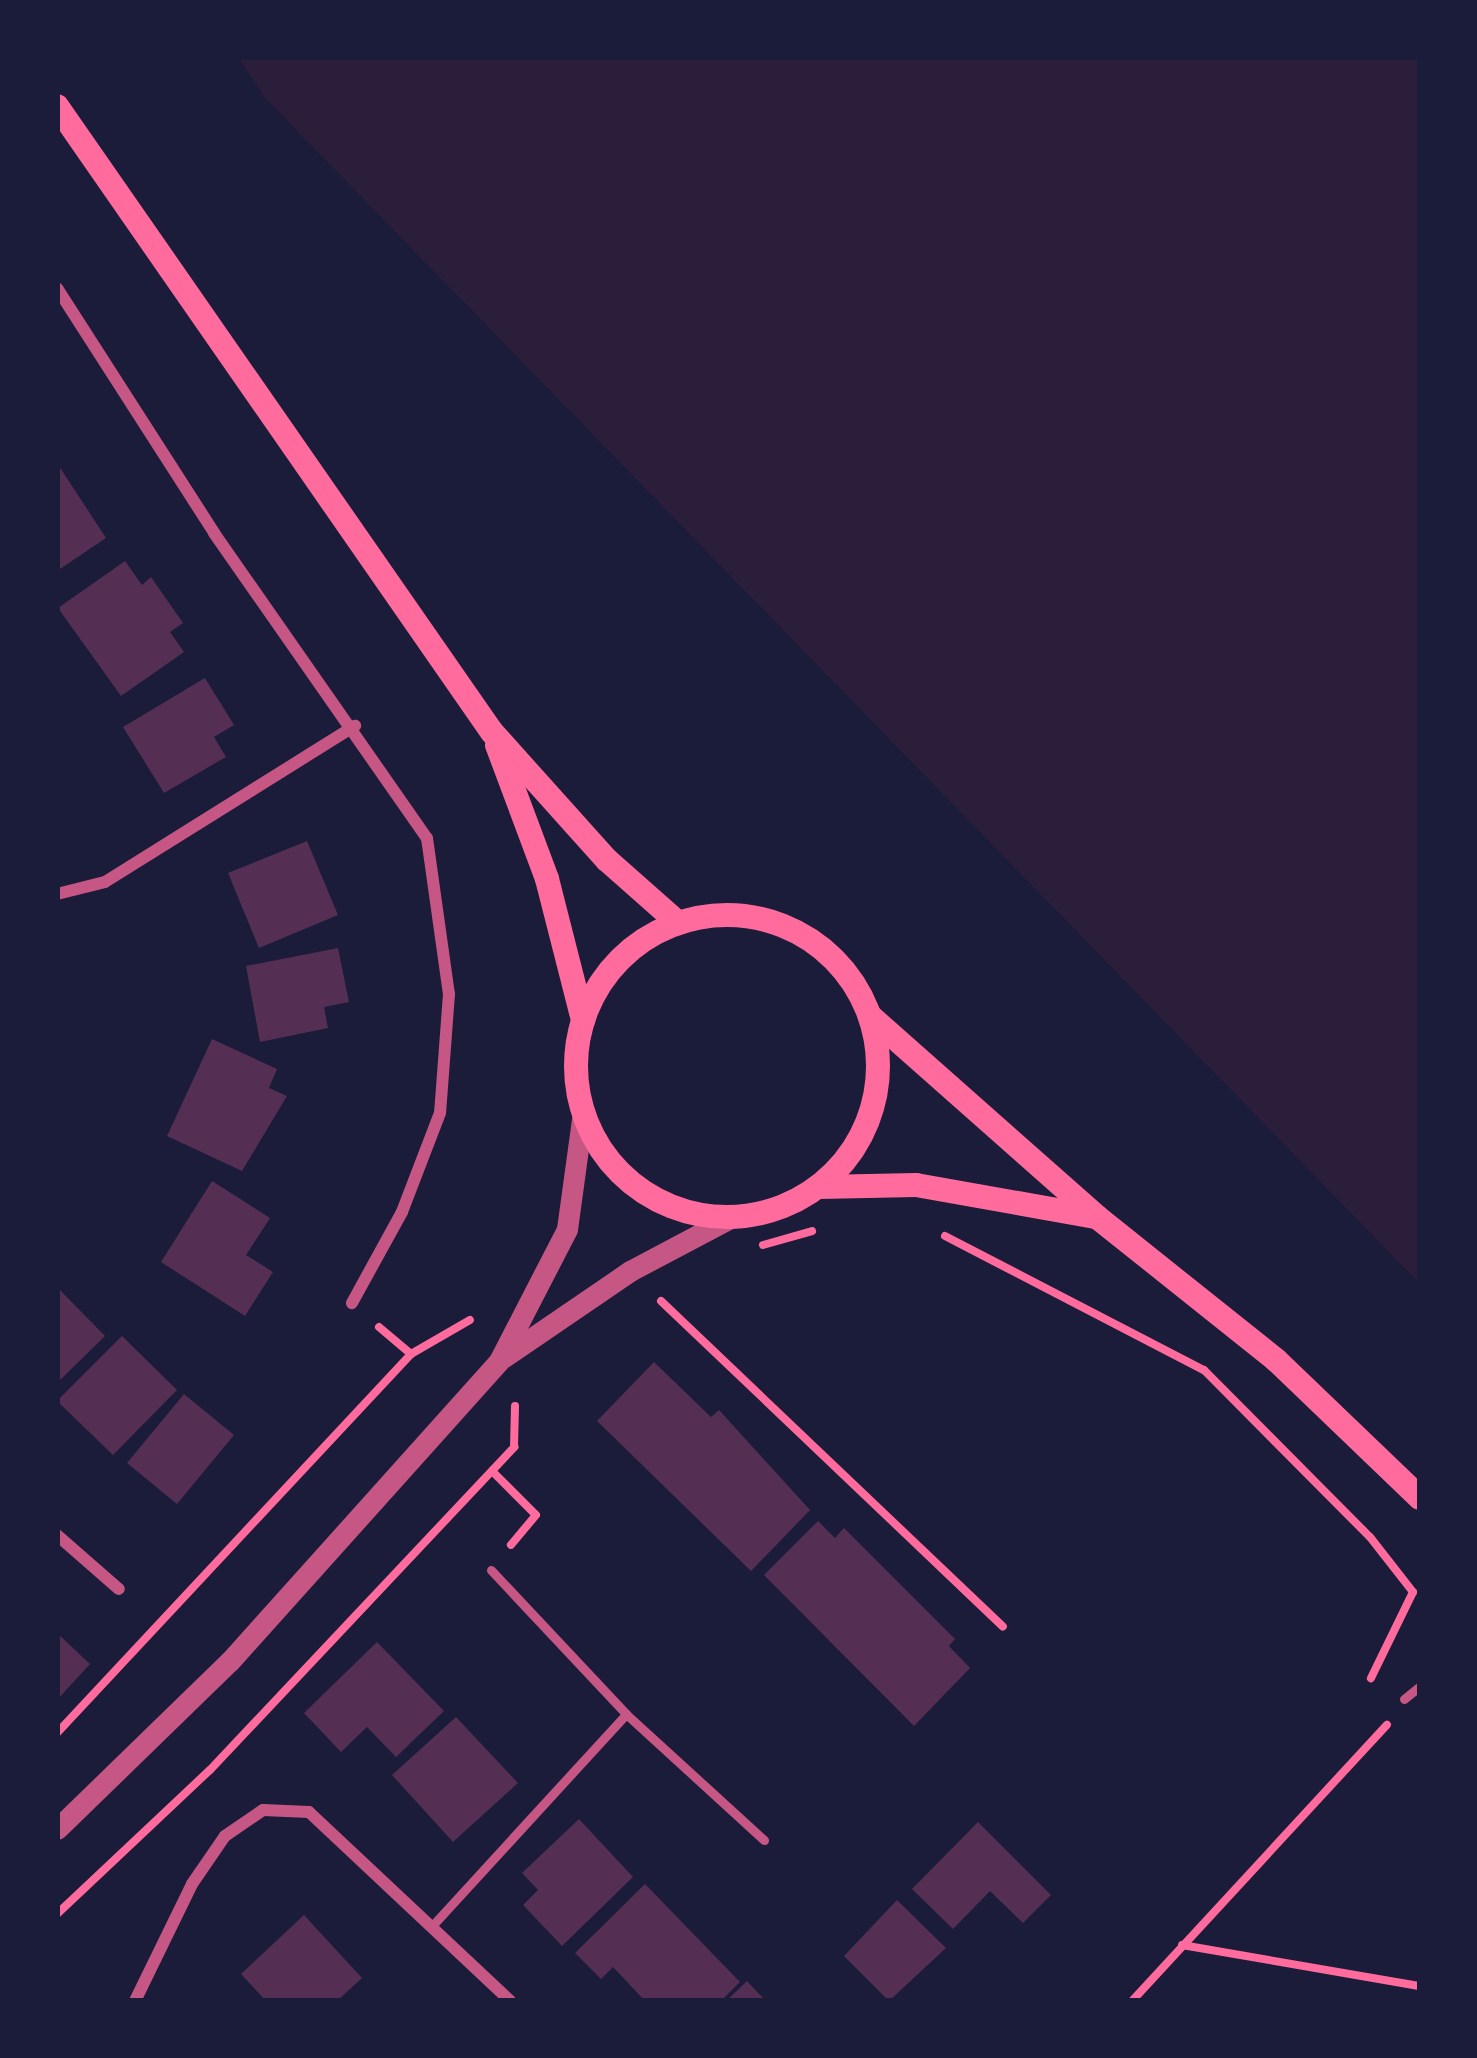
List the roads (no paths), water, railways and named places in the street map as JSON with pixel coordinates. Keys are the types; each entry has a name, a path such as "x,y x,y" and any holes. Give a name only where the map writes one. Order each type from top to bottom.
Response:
{"main road":[{"path":"57,106 492,732 608,860 677,922"},
{"path":"492,732 547,879 583,1020"},
{"path":"724,914 771,920 814,941 848,974 871,1016 879,1062 872,1110 852,1153 819,1187 777,1209 730,1218 682,1210 639,1189 606,1155 584,1112 577,1051 583,1020 603,979 636,945 677,922 724,914"},
{"path":"871,1016 1097,1217 1276,1360 1420,1498"},
{"path":"819,1187 916,1185 1097,1217"}],"street":[{"path":"57,288 214,533 355,725 428,838 449,994 440,1113 402,1212 352,1303"},
{"path":"57,894 105,882 355,725"},
{"path":"499,1361 567,1229 584,1112"},
{"path":"57,1829 230,1661 499,1361 630,1271 730,1218"},
{"path":"57,1535 119,1589"},
{"path":"135,2001 203,1868 225,1836 263,1810 309,1812 510,2001"}],"lane":[{"path":"491,1570 626,1714 764,1840"},
{"path":"1404,1699 1420,1686"},
{"path":"431,1927 626,1714"}]}
